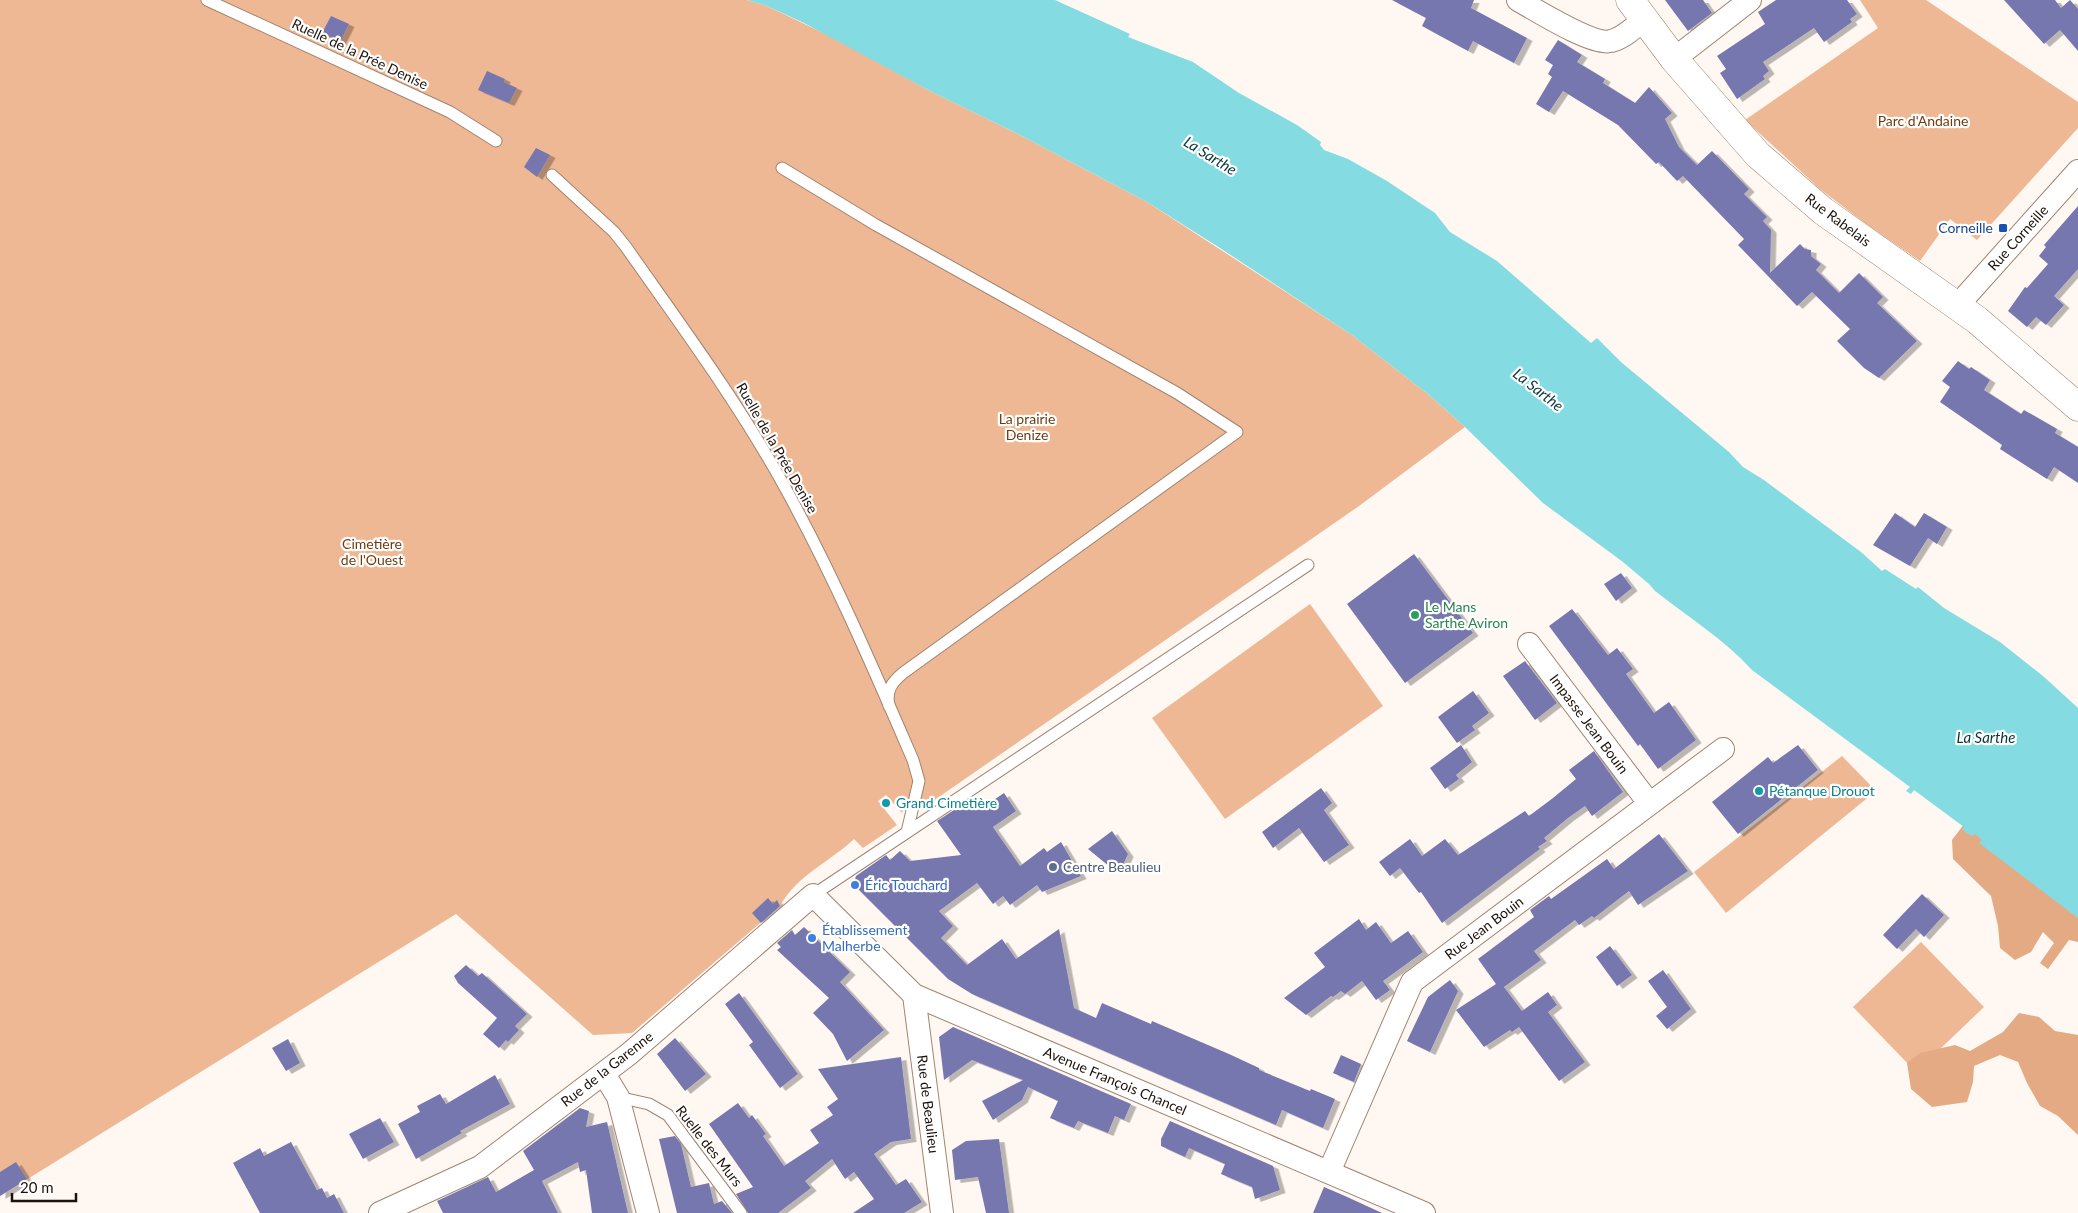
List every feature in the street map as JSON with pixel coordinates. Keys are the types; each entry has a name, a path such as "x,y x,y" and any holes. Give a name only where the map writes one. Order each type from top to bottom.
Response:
{"street":[{"path":"1518,0 1592,40 1609,42 1630,32 1637,10"},
{"path":"1674,59 1750,0"},
{"name":"Rue Rabelais","path":"1637,10 1674,59 1766,161 1823,211 1977,320 2078,408"},
{"name":"Rue Corneille","path":"1957,306 2078,171"},
{"name":"Impasse Jean Bouin","path":"1529,644 1649,804"},
{"name":"Rue Jean Bouin","path":"1329,1172 1412,982 1723,749"},
{"name":"Avenue François Chancel","path":"814,895 914,995 1424,1213"},
{"name":"Rue de la Garenne","path":"380,1213 480,1168 637,1048 814,895"},
{"name":"Rue de Beaulieu","path":"914,995 942,1213"},
{"path":"604,1074 618,1097 648,1213"}],"lane":[{"name":"Ruelle de la Prée Denise","path":"208,0 450,112 496,141"},
{"path":"782,168 876,225 1176,393 1237,432 903,672 894,680 889,689 887,694 889,706"},
{"name":"Ruelle de la Prée Denise","path":"552,175 614,232 724,387 788,492 858,635 913,760 918,781 907,832"},
{"path":"814,895 1308,565"},
{"name":"Ruelle des Murs","path":"618,1097 649,1104 668,1115 742,1213"}],"green space":[{"name":"Cimetière de l'Ouest","path":"0,0 747,0 767,6 842,42 928,90 1018,134 1147,202 1352,335 1429,395 1465,427 1359,506 923,808 904,806 902,813 886,795 878,801 897,825 863,848 854,839 805,877 787,895 780,906 632,1033 593,1035 456,914 0,1196"},
{"name":"Parc d'Andaine","path":"1860,0 1926,0 2078,102 2078,128 1977,240 1950,219 1920,261 1866,224 1820,189 1745,120 1878,28"},
{"path":"1310,604 1383,706 1225,819 1152,718"},
{"path":"1842,756 1876,791 1726,913 1694,872"},
{"path":"1921,942 1984,1007 1916,1072 1853,1007"}],"shaded area":[{"path":"1968,819 2078,900 2078,942 2069,940 2048,969 2040,963 2054,943 2043,932 2031,952 2015,960 2000,948 1998,926 1991,896 1953,859 1952,840"},
{"path":"2019,1013 2039,1017 2055,1031 2078,1035 2078,1135 2058,1116 2040,1106 2018,1062 2000,1055 1974,1066 1973,1082 1967,1102 1932,1107 1911,1089 1907,1063 1920,1053 1955,1045 1970,1051 2003,1032"}],"water":[{"name":"La Sarthe","path":"747,0 1055,0 1130,34 1128,37 1193,62 1239,93 1297,125 1321,142 1320,145 1324,150 1348,159 1387,181 1435,213 1450,232 1497,261 1591,343 1597,338 1621,362 1729,452 1743,467 1764,480 1861,552 1882,571 1885,569 1916,589 1918,587 1944,608 2000,642 2043,676 2078,708 2078,918 1979,843 1982,840 1975,834 1972,836 1962,830 1964,827 1914,790 1911,794 1906,791 1910,787 1752,670 1730,648 1655,591 1623,562 1543,503 1465,427 1429,395 1352,335 1147,202 1018,134 928,90 804,23 767,6"}],"building":[{"path":"1392,0 1474,0 1471,8 1527,38 1514,63 1473,41 1468,51 1422,26 1426,18"},
{"path":"1665,0 1703,0 1712,13 1688,31"},
{"path":"1776,0 1847,0 1857,14 1850,19 1852,22 1824,42 1814,28 1763,62 1769,71 1763,76 1765,79 1737,99 1720,73 1726,69 1717,56 1765,24 1758,12"},
{"path":"2004,0 2055,0 2061,8 2070,0 2078,9 2078,51 2060,30 2044,44"},
{"path":"331,16 349,24 340,42 322,33"},
{"path":"1558,40 1582,55 1577,62 1605,79 1603,83 1635,103 1649,87 1672,113 1665,119 1679,147 1697,165 1712,151 1749,189 1744,194 1767,217 1763,221 1771,230 1770,273 1800,244 1805,249 1811,250 1811,256 1821,264 1816,270 1839,293 1859,273 1883,297 1877,303 1917,341 1879,378 1864,368 1837,341 1850,329 1812,292 1797,306 1738,245 1744,239 1683,176 1677,181 1659,162 1656,164 1618,125 1563,91 1549,112 1536,104 1552,77 1548,74 1553,65 1545,60"},
{"path":"487,71 505,79 504,82 517,88 509,103 478,90"},
{"path":"536,148 550,155 537,177 524,167"},
{"path":"2078,206 2078,269 2054,296 2064,305 2046,325 2036,317 2027,327 2008,311 2025,287 2027,288 2048,264 2039,256 2046,247 2044,245"},
{"path":"1958,361 1990,380 1984,390 2021,414 2024,410 2057,429 2055,433 2078,447 2078,483 2054,467 2047,479 2000,449 2002,445 1940,402 1950,387 1942,381"},
{"path":"1895,513 1915,527 1924,513 1947,527 1937,544 1928,538 1910,566 1873,545"},
{"path":"1414,554 1473,633 1405,683 1347,604"},
{"path":"1621,573 1632,588 1616,601 1604,584"},
{"path":"1572,609 1608,655 1617,648 1633,669 1626,674 1654,713 1669,702 1696,740 1658,769 1640,744 1638,746 1549,626"},
{"path":"1525,661 1557,703 1535,720 1503,676"},
{"path":"1473,691 1489,713 1472,726 1475,730 1457,743 1438,717"},
{"path":"1461,745 1472,762 1456,775 1459,779 1445,789 1430,768"},
{"name":"Pétanque Drouot","path":"1798,745 1818,770 1738,834 1712,802 1768,757 1773,763"},
{"path":"1594,751 1623,792 1592,816 1585,806 1568,818 1544,838 1547,841 1538,847 1540,849 1442,923 1421,892 1419,893 1400,868 1390,876 1379,862 1410,839 1422,856 1445,839 1458,855 1525,811 1529,816 1553,798 1576,779 1569,770"},
{"path":"1321,788 1332,803 1324,810 1349,845 1324,862 1299,828 1273,848 1262,832"},
{"path":"1004,793 1016,811 993,827 1020,866 1044,848 1047,852 1061,842 1081,876 1042,892 1037,885 1010,905 1003,896 993,904 977,883 939,911 953,926 941,938 967,965 1002,939 1016,959 1059,929 1074,1008 1096,1018 1102,1003 1151,1024 1152,1021 1229,1054 1259,1068 1259,1070 1335,1099 1323,1128 1282,1110 1276,1125 972,994 948,979 856,887 854,883 856,876 886,855 890,860 900,851 910,861 961,855 937,821 971,799 979,810"},
{"path":"1112,831 1128,854 1123,865 1116,868 1110,867 1088,849"},
{"path":"1659,834 1688,871 1638,905 1629,891 1594,918 1592,916 1579,925 1575,920 1534,951 1541,960 1504,987 1522,1011 1548,992 1557,1005 1548,1012 1585,1062 1559,1081 1519,1027 1512,1032 1510,1030 1484,1047 1456,1010 1496,984 1478,959 1534,917 1530,910 1549,896 1551,899 1607,859 1614,869"},
{"path":"1922,894 1944,915 1924,937 1916,929 1897,949 1883,935"},
{"path":"768,898 773,904 777,900 780,906 761,923 752,913"},
{"path":"1359,919 1366,930 1376,922 1391,943 1408,931 1423,952 1383,981 1390,990 1376,1000 1362,981 1345,994 1341,991 1333,997 1331,996 1306,1015 1284,998 1325,967 1314,953"},
{"path":"804,927 850,972 840,982 884,1030 847,1061 833,1034 813,1013 829,998 777,950 781,947 777,943 792,930 795,935"},
{"path":"1610,946 1632,975 1617,986 1596,957"},
{"path":"466,965 478,976 482,973 527,1014 515,1026 519,1030 508,1042 506,1040 499,1048 483,1034 497,1018 458,983 454,976"},
{"path":"1663,970 1691,1009 1667,1029 1656,1016 1667,1007 1648,981"},
{"path":"1450,980 1458,991 1430,1052 1407,1041 1428,997"},
{"path":"739,993 798,1074 780,1088 749,1045 753,1042 725,1004"},
{"path":"953,1027 1131,1104 1124,1120 1115,1116 1108,1133 1078,1121 1074,1128 1050,1118 1058,1101 1028,1087 1022,1100 993,1120 982,1101 1023,1080 972,1060 944,1080 939,1037"},
{"path":"675,1038 706,1074 685,1091 657,1054"},
{"path":"288,1039 300,1063 286,1071 272,1048"},
{"path":"1341,1055 1361,1064 1354,1082 1333,1073"},
{"path":"901,1057 911,1139 891,1142 874,1154 896,1185 906,1179 922,1202 904,1213 853,1213 874,1199 854,1172 845,1179 832,1159 805,1181 811,1188 778,1213 748,1213 736,1194 753,1187 709,1124 738,1103 749,1118 752,1115 766,1134 763,1136 784,1166 819,1143 810,1130 833,1115 827,1107 838,1099 818,1069"},
{"path":"495,1075 510,1104 460,1131 462,1133 416,1159 398,1124 420,1112 417,1106 440,1094 446,1104"},
{"path":"580,1108 589,1111 586,1127 607,1122 628,1213 592,1213 586,1170 580,1172 578,1162 542,1181 558,1213 443,1213 437,1201 488,1177 496,1192 534,1170 523,1151"},
{"path":"380,1118 394,1142 363,1159 349,1134"},
{"path":"1170,1121 1273,1166 1280,1190 1255,1199 1252,1187 1221,1174 1225,1164 1189,1148 1185,1157 1161,1146 1161,1139"},
{"path":"675,1136 681,1144 691,1187 709,1183 714,1204 722,1201 732,1213 677,1213 659,1139"},
{"path":"999,1139 1009,1213 986,1213 978,1177 955,1180 952,1150 966,1141"},
{"path":"291,1142 317,1190 322,1188 327,1198 334,1194 344,1213 260,1213 233,1163 260,1148 264,1156"},
{"path":"16,1162 27,1179 0,1196 0,1172"},
{"path":"1324,1187 1345,1196 1382,1213 1313,1213"}],"place":[{"name":"Corneille","path":"2003,228"},
{"name":"Le Mans Sarthe Aviron","path":"1415,615"},
{"name":"Pétanque Drouot","path":"1759,791"},
{"name":"Grand Cimetière","path":"886,803"},
{"name":"Centre Beaulieu","path":"1053,867"},
{"name":"Éric Touchard","path":"855,885"},
{"name":"Établissement Malherbe","path":"812,938"}],"park label":[{"name":"La prairie Denize","path":"1027,428"}]}
